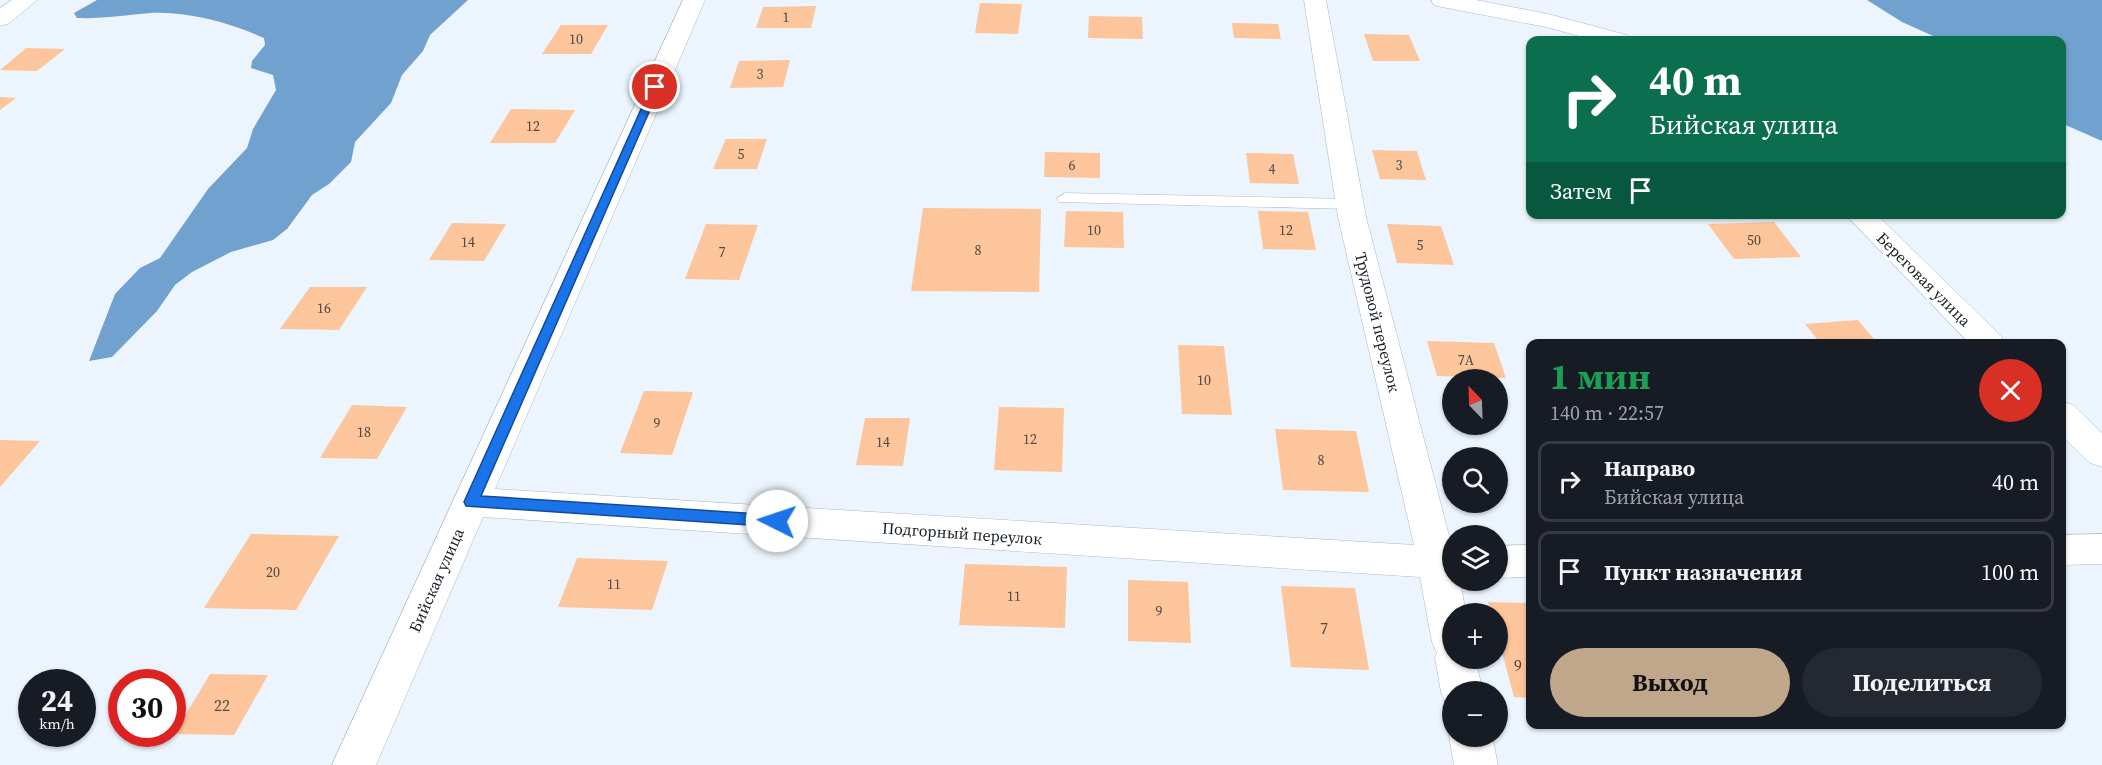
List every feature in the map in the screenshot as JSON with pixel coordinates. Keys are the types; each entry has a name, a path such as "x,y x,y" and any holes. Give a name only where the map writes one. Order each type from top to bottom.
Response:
{"street":[{"path":"0,19 26,0"},
{"name":"Бийская улица","path":"354,765 694,0"},
{"name":"Трудовой переулок","path":"1315,0 1349,204 1442,555"},
{"path":"1442,0 1548,21 1604,36"},
{"name":"Береговая улица","path":"1864,219 1985,339"},
{"path":"2066,419 2102,454"},
{"name":"Подгорный переулок","path":"471,502 1442,563"},
{"path":"2066,550 2102,549"},
{"path":"1508,562 1526,561"},
{"path":"1472,747 1476,765"}],"lane":[{"path":"1065,198 1349,204"}],"water":[{"path":"97,0 468,0 430,35 423,51 402,75 391,103 355,142 351,162 329,184 312,195 287,229 273,240 231,252 192,272 175,285 157,311 112,357 89,361 115,294 140,268 160,258 208,189 247,148 253,129 276,90 273,75 251,68 252,61 265,45 264,38 224,23 180,14 151,13 77,18 74,13"},
{"path":"1867,0 2102,0 2102,141 2066,125 2066,36 1933,36 1902,22"}],"building":[{"path":"980,3 1022,4 1018,34 975,33"},
{"path":"816,6 811,28 756,28 763,7"},
{"path":"1089,16 1142,17 1143,39 1088,38"},
{"path":"1232,23 1278,24 1281,39 1234,38"},
{"path":"561,25 608,25 591,54 542,54"},
{"path":"1364,34 1409,35 1420,61 1373,61"},
{"path":"26,48 65,49 37,71 0,70"},
{"path":"790,60 783,87 730,88 739,61"},
{"path":"0,97 16,98 0,110"},
{"path":"511,109 575,110 555,143 490,143"},
{"path":"726,139 767,139 757,169 713,169"},
{"path":"1372,150 1417,151 1426,180 1380,179"},
{"path":"1045,152 1100,153 1100,178 1044,177"},
{"path":"1246,153 1293,154 1299,184 1250,183"},
{"path":"923,208 1041,209 1039,292 911,291"},
{"path":"1066,211 1123,212 1124,248 1064,247"},
{"path":"1258,211 1308,212 1316,250 1263,249"},
{"path":"1774,222 1801,257 1734,259 1708,224"},
{"path":"452,223 506,224 484,261 429,260"},
{"path":"706,224 758,225 739,280 685,279"},
{"path":"1387,224 1441,226 1454,265 1397,263"},
{"path":"310,287 367,287 339,330 280,329"},
{"path":"1858,320 1874,339 1817,339 1805,324"},
{"path":"1427,341 1494,343 1503,369 1442,369 1442,376 1437,376"},
{"path":"1178,345 1224,346 1232,415 1182,414"},
{"path":"644,391 693,392 672,455 620,453"},
{"path":"352,405 407,407 377,459 320,458"},
{"path":"999,407 1064,408 1062,472 994,470"},
{"path":"865,418 910,418 903,466 856,465"},
{"path":"1275,429 1356,431 1369,492 1283,490"},
{"path":"0,440 40,441 0,487"},
{"path":"251,534 339,536 296,610 204,608"},
{"path":"577,558 668,561 652,610 558,607"},
{"path":"965,564 1067,567 1065,628 959,625"},
{"path":"1128,580 1188,582 1191,643 1128,641"},
{"path":"1281,586 1355,588 1369,670 1291,667"},
{"path":"1488,602 1526,603 1526,698 1514,697 1506,669 1508,603"},
{"path":"210,674 268,675 234,735 186,734 186,714"}],"route":[{"path":"655,87 471,502 777,521"}]}
